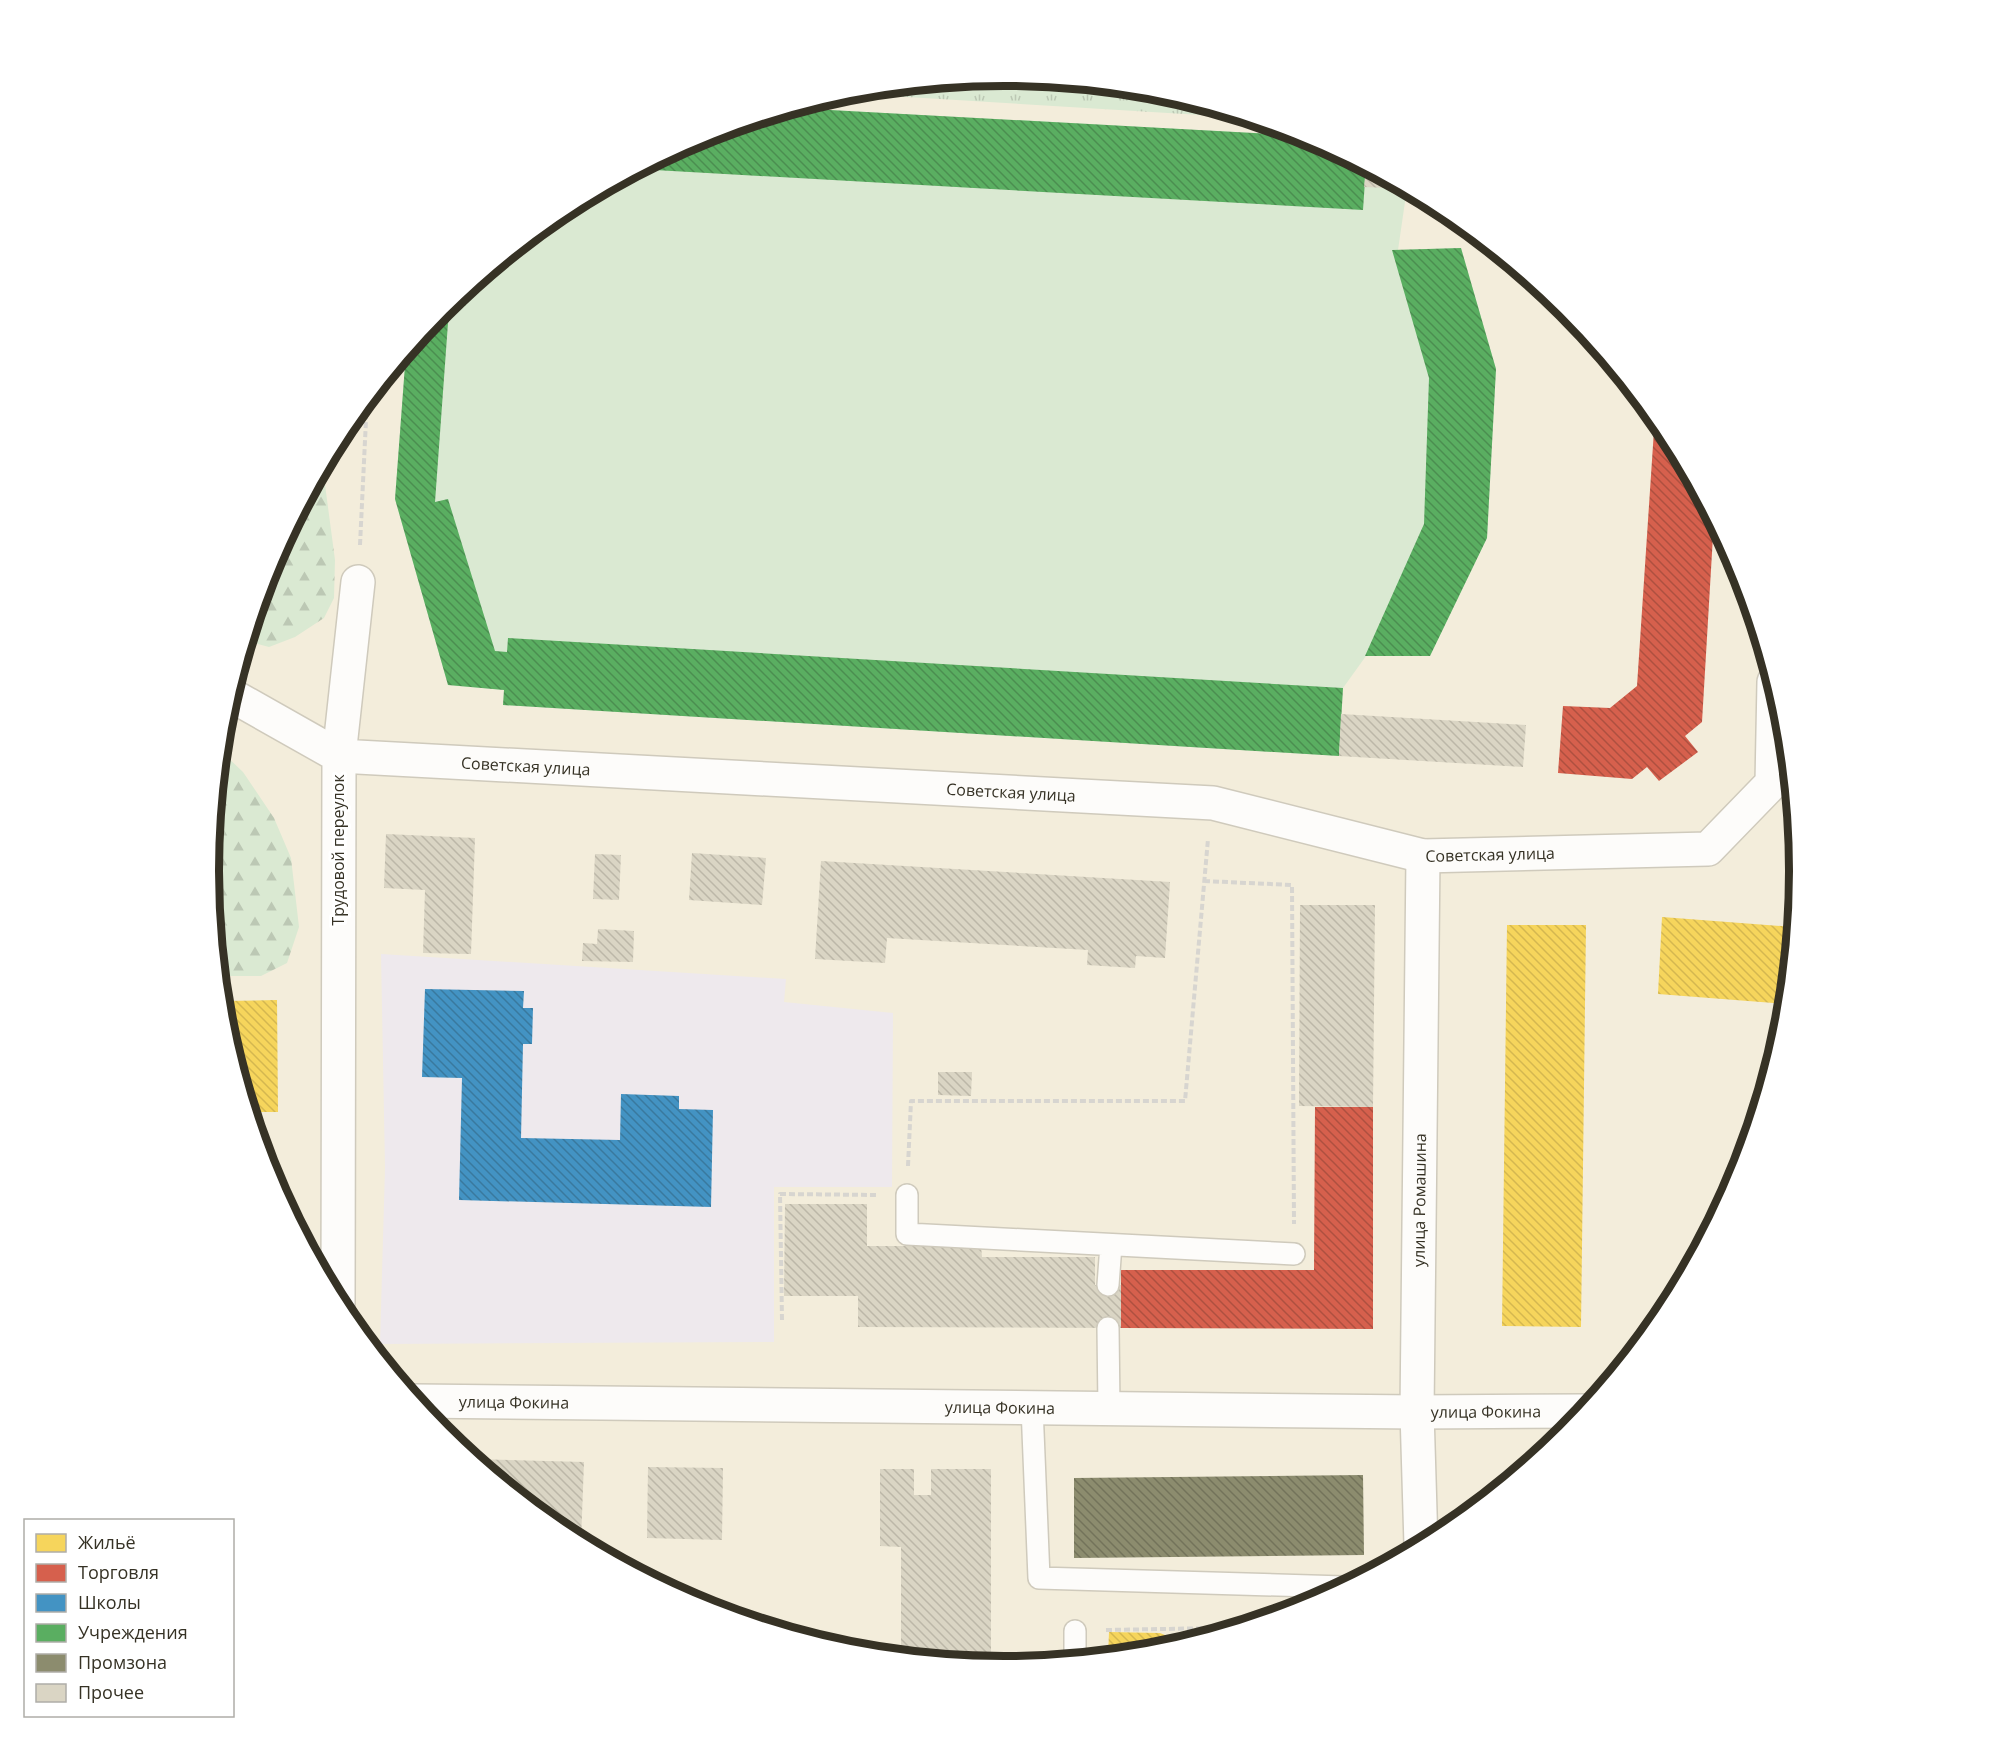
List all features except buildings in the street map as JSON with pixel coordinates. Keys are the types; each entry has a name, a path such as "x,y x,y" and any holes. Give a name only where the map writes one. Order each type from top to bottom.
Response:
{"street":[{"name":"Трудовой переулок","path":"338,1284 339,756 358,582"},
{"name":"Советская улица","path":"239,699 339,756 1213,803 1423,856 1708,849 1772,783 1773,714"},
{"name":"улица Ромашина","path":"1421,1535 1417,1412 1423,856"},
{"name":"улица Фокина","path":"426,1401 1417,1412 1574,1411"}],"lane":[{"path":"907,1196 907,1234 1294,1254"},
{"path":"1108,1285 1111,1245"},
{"path":"1108,1328 1109,1408"},
{"path":"1032,1407 1039,1578 1326,1586"},
{"path":"1075,1631 1075,1652"}],"path":[{"path":"358,582 366,415"},
{"path":"782,1320 780,1194 907,1196 911,1101 1185,1101 1203,881 1213,803"},
{"path":"1203,881 1292,885 1294,1254"},
{"path":"1075,1631 1211,1628"}],"shaded area":[{"path":"381,954 786,979 784,1002 893,1013 892,1187 774,1187 774,1342 380,1344 385,1168"}],"green space":[{"path":"953,87 1056,87 1107,92 1222,116 882,96"},
{"path":"814,109 1276,134 1305,145 1352,166 1406,196 1398,250 1461,248 1496,369 1487,538 1430,656 1366,656 1343,688 1339,756 503,705 504,690 448,685 395,499 405,364 449,315 527,248 568,218 612,191 657,166 704,145 752,127"},
{"path":"324,479 335,560 334,598 324,618 295,637 269,647 253,643 261,618 300,523"},
{"path":"228,758 243,772 274,818 291,858 299,927 287,963 261,976 227,976 226,973 219,870 221,819"}]}
